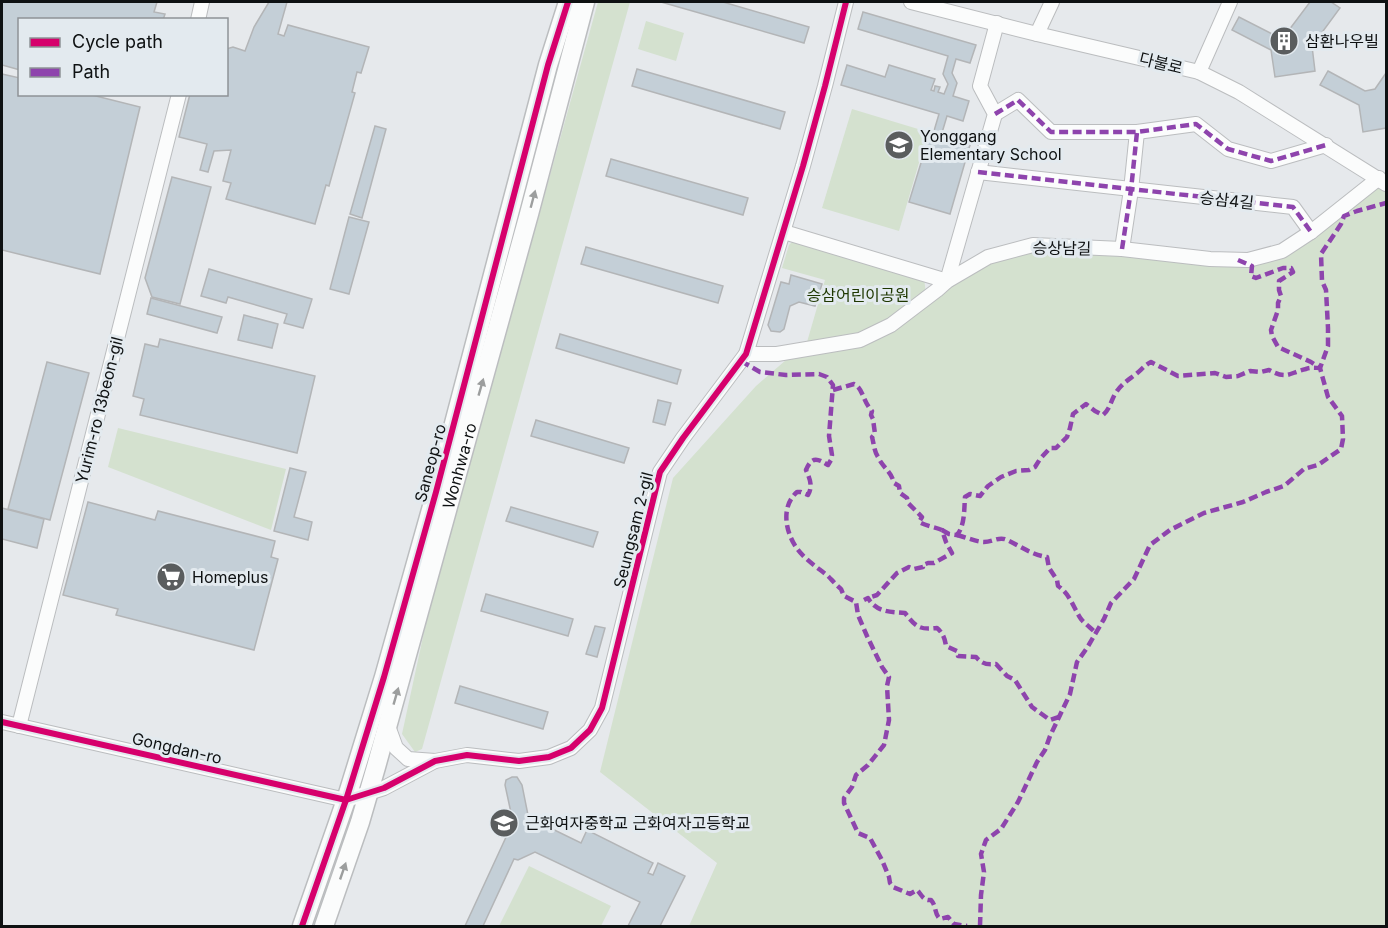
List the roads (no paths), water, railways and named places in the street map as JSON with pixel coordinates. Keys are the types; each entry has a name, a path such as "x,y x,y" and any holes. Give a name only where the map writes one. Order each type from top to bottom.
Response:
{"street":[{"path":"198,18 202,2"},
{"name":"Saneop-ro","path":"302,927 371,721 436,492 548,65 568,2"},
{"name":"Wonhwa-ro","path":"324,927 369,793 388,726 585,2"},
{"name":"Seungsam 2-gil","path":"346,800 384,788 435,761 467,755 519,761 549,757 571,748 590,730 602,708 660,472 746,354 784,232 846,2"},
{"name":"다불로","path":"912,2 1199,72 1239,92 1383,181"},
{"path":"1037,34 1052,2"},
{"path":"1199,72 1230,2"},
{"path":"784,232 947,281 994,114 980,86 997,23"},
{"name":"Yurim-ro 13beon-gil","path":"19,726 178,96"},
{"path":"994,114 1018,100 1051,132 1137,132 1196,124 1227,149 1271,160 1326,145"},
{"path":"1122,249 1137,132"},
{"name":"승삼4길","path":"978,172 1293,207 1311,232"},
{"name":"승상남길","path":"746,354 777,354 860,340 891,325 947,281 988,257 1033,245 1122,249 1210,259 1248,260 1282,250 1383,181"},
{"name":"Gongdan-ro","path":"2,722 346,800"},
{"path":"388,726 396,748 408,759 435,761"}],"place":[{"name":"삼환나우빌","path":"1284,41"},
{"name":"Yonggang Elementary School","path":"899,145"},
{"name":"Homeplus","path":"171,577"},
{"name":"근화여자중학교 근화여자고등학교","path":"504,823"}],"park label":[{"name":"승삼어린이공원","path":"858,295"}]}
